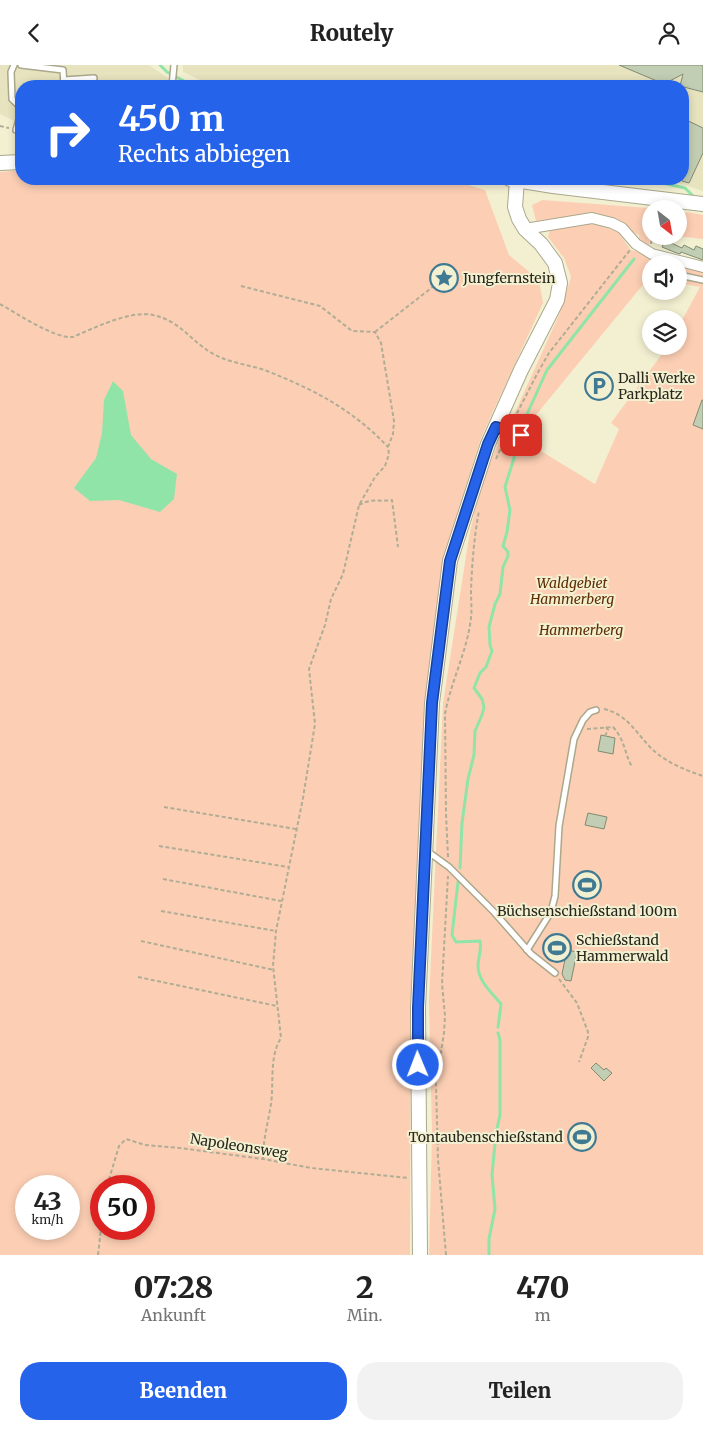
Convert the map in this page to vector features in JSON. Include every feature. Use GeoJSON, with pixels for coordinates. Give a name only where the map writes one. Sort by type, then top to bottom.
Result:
{"type":"FeatureCollection","features":[{"type":"Feature","properties":{"kind":"main road"},"geometry":{"type":"LineString","coordinates":[[0,163],[15,162]]}},
{"type":"Feature","properties":{"kind":"main road"},"geometry":{"type":"LineString","coordinates":[[420,1255],[418,1008],[432,703],[450,561],[488,444],[502,429],[521,370],[557,300],[560,283],[555,263],[541,244],[525,229],[519,219],[515,207],[514,185]]}},
{"type":"Feature","properties":{"kind":"main road"},"geometry":{"type":"LineString","coordinates":[[547,185],[703,205]]}},
{"type":"Feature","properties":{"kind":"street"},"geometry":{"type":"LineString","coordinates":[[525,229],[592,218],[612,223],[622,228],[636,244],[652,255]]}},
{"type":"Feature","properties":{"kind":"street"},"geometry":{"type":"LineString","coordinates":[[687,263],[703,267]]}},
{"type":"Feature","properties":{"kind":"lane"},"geometry":{"type":"LineString","coordinates":[[14,65],[12,72],[12,99],[15,103]]}},
{"type":"Feature","properties":{"kind":"lane"},"geometry":{"type":"LineString","coordinates":[[21,65],[64,71],[64,80]]}},
{"type":"Feature","properties":{"kind":"lane"},"geometry":{"type":"LineString","coordinates":[[173,80],[174,65]]}},
{"type":"Feature","properties":{"kind":"lane"},"geometry":{"type":"LineString","coordinates":[[82,80],[94,78]]}},
{"type":"Feature","properties":{"kind":"lane"},"geometry":{"type":"LineString","coordinates":[[687,277],[703,280]]}},
{"type":"Feature","properties":{"kind":"lane"},"geometry":{"type":"LineString","coordinates":[[502,429],[533,438]]}},
{"type":"Feature","properties":{"kind":"lane"},"geometry":{"type":"LineString","coordinates":[[527,950],[552,912],[555,896],[560,826],[574,739],[583,720],[590,712],[596,710]]}},
{"type":"Feature","properties":{"kind":"lane"},"geometry":{"type":"LineString","coordinates":[[425,849],[449,867],[494,912],[527,950],[555,973]]}},
{"type":"Feature","properties":{"kind":"path"},"geometry":{"type":"LineString","coordinates":[[0,126],[15,130]]}},
{"type":"Feature","properties":{"kind":"path"},"geometry":{"type":"LineString","coordinates":[[496,460],[502,429],[549,353],[636,244]]}},
{"type":"Feature","properties":{"kind":"path"},"geometry":{"type":"LineString","coordinates":[[241,286],[320,306],[352,331],[375,332],[444,278]]}},
{"type":"Feature","properties":{"kind":"path"},"geometry":{"type":"LineString","coordinates":[[0,305],[66,338],[74,337],[136,315],[160,317],[182,328],[209,352],[228,360],[266,370],[322,396],[348,411],[388,447],[390,454],[359,505],[343,575],[331,599],[325,625],[309,669],[314,724],[303,798],[276,931],[273,966],[281,1038],[276,1046],[271,1103],[263,1143],[263,1159]]}},
{"type":"Feature","properties":{"kind":"path"},"geometry":{"type":"LineString","coordinates":[[375,332],[381,343],[394,421],[393,434],[388,447]]}},
{"type":"Feature","properties":{"kind":"path"},"geometry":{"type":"LineString","coordinates":[[359,505],[370,499],[380,501],[392,500],[398,547]]}},
{"type":"Feature","properties":{"kind":"path"},"geometry":{"type":"LineString","coordinates":[[446,1255],[438,1159],[436,1094],[438,1065],[444,1033],[445,1015],[442,984],[446,889],[449,867],[446,814],[445,714],[447,702],[468,641],[472,616],[471,592],[475,532],[480,507]]}},
{"type":"Feature","properties":{"kind":"path"},"geometry":{"type":"LineString","coordinates":[[596,710],[605,709],[623,717],[652,749],[685,770],[703,776]]}},
{"type":"Feature","properties":{"kind":"path"},"geometry":{"type":"LineString","coordinates":[[579,727],[589,730],[613,727],[621,736],[632,767]]}},
{"type":"Feature","properties":{"kind":"path"},"geometry":{"type":"LineString","coordinates":[[605,736],[608,730],[606,727]]}},
{"type":"Feature","properties":{"kind":"path"},"geometry":{"type":"LineString","coordinates":[[164,807],[296,829]]}},
{"type":"Feature","properties":{"kind":"path"},"geometry":{"type":"LineString","coordinates":[[159,846],[288,867]]}},
{"type":"Feature","properties":{"kind":"path"},"geometry":{"type":"LineString","coordinates":[[163,879],[281,901]]}},
{"type":"Feature","properties":{"kind":"path"},"geometry":{"type":"LineString","coordinates":[[161,911],[276,931]]}},
{"type":"Feature","properties":{"kind":"path"},"geometry":{"type":"LineString","coordinates":[[141,941],[274,970]]}},
{"type":"Feature","properties":{"kind":"path"},"geometry":{"type":"LineString","coordinates":[[555,973],[577,1003],[588,1032],[579,1062]]}},
{"type":"Feature","properties":{"kind":"path"},"geometry":{"type":"LineString","coordinates":[[138,977],[278,1006]]}},
{"type":"Feature","properties":{"kind":"path","name":"Napoleonsweg"},"geometry":{"type":"LineString","coordinates":[[111,1175],[119,1146],[126,1139],[145,1145],[263,1159],[311,1168],[401,1178]]}},
{"type":"Feature","properties":{"kind":"path"},"geometry":{"type":"LineString","coordinates":[[98,1255],[100,1240]]}},
{"type":"Feature","properties":{"kind":"shaded area"},"geometry":{"type":"Polygon","coordinates":[[[0,65],[149,65],[168,78],[168,80],[15,80],[15,121],[0,114],[0,65]]]}},
{"type":"Feature","properties":{"kind":"shaded area"},"geometry":{"type":"Polygon","coordinates":[[[183,65],[703,65],[703,191],[684,185],[689,185],[689,80],[200,80],[183,72],[183,65]]]}},
{"type":"Feature","properties":{"kind":"shaded area"},"geometry":{"type":"Polygon","coordinates":[[[113,381],[123,391],[131,435],[151,459],[177,474],[174,499],[160,512],[119,500],[90,501],[74,488],[96,458],[102,433],[104,400],[113,381]]]}},
{"type":"Feature","properties":{"kind":"green space"},"geometry":{"type":"Polygon","coordinates":[[[15,171],[15,185],[468,185],[485,190],[509,255],[539,280],[543,303],[481,438],[444,556],[425,702],[411,988],[410,1255],[0,1255],[0,172],[15,171]]]}},
{"type":"Feature","properties":{"kind":"green space"},"geometry":{"type":"Polygon","coordinates":[[[542,200],[642,208],[642,243],[639,240],[639,235],[621,222],[604,217],[585,215],[536,221],[532,205],[542,200]]]}},
{"type":"Feature","properties":{"kind":"green space"},"geometry":{"type":"Polygon","coordinates":[[[688,212],[703,215],[703,239],[688,237],[688,212]]]}},
{"type":"Feature","properties":{"kind":"green space","name":"Waldgebiet Hammerberg"},"geometry":{"type":"Polygon","coordinates":[[[592,223],[617,231],[631,250],[650,255],[642,255],[642,286],[522,432],[512,419],[559,315],[571,277],[564,258],[548,237],[550,230],[592,223]]]}},
{"type":"Feature","properties":{"kind":"green space","name":"Waldgebiet Hammerberg"},"geometry":{"type":"Polygon","coordinates":[[[687,265],[703,269],[703,1255],[429,1255],[432,1134],[429,1000],[443,703],[469,537],[480,487],[502,433],[514,438],[518,437],[595,484],[619,429],[611,423],[661,355],[687,355],[687,311],[700,287],[687,285],[687,265]]]}},
{"type":"Feature","properties":{"kind":"building"},"geometry":{"type":"Polygon","coordinates":[[[619,65],[703,65],[703,92],[689,88],[689,80],[682,80],[683,74],[672,80],[655,80],[619,65]]]}},
{"type":"Feature","properties":{"kind":"building"},"geometry":{"type":"Polygon","coordinates":[[[689,121],[703,128],[703,153],[689,183],[689,121]]]}},
{"type":"Feature","properties":{"kind":"building"},"geometry":{"type":"Polygon","coordinates":[[[663,245],[676,245],[682,248],[684,245],[694,250],[696,246],[703,249],[703,260],[681,252],[680,254],[662,247],[663,245]]]}},
{"type":"Feature","properties":{"kind":"building"},"geometry":{"type":"Polygon","coordinates":[[[703,400],[703,429],[693,425],[703,400]]]}},
{"type":"Feature","properties":{"kind":"building"},"geometry":{"type":"Polygon","coordinates":[[[601,735],[615,738],[613,754],[598,751],[601,735]]]}},
{"type":"Feature","properties":{"kind":"building"},"geometry":{"type":"Polygon","coordinates":[[[588,813],[607,817],[604,829],[585,825],[588,813]]]}},
{"type":"Feature","properties":{"kind":"building"},"geometry":{"type":"Polygon","coordinates":[[[567,950],[577,952],[571,981],[565,980],[562,974],[567,950]]]}},
{"type":"Feature","properties":{"kind":"building"},"geometry":{"type":"Polygon","coordinates":[[[596,1063],[604,1070],[606,1068],[612,1073],[604,1081],[591,1068],[596,1063]]]}},
{"type":"Feature","properties":{"kind":"waterway"},"geometry":{"type":"LineString","coordinates":[[160,65],[167,72],[182,80]]}},
{"type":"Feature","properties":{"kind":"waterway"},"geometry":{"type":"LineString","coordinates":[[672,185],[685,188],[696,199]]}},
{"type":"Feature","properties":{"kind":"waterway"},"geometry":{"type":"LineString","coordinates":[[523,428],[523,423],[547,370],[634,259]]}},
{"type":"Feature","properties":{"kind":"waterway"},"geometry":{"type":"LineString","coordinates":[[460,868],[462,823],[468,779],[474,755],[475,731],[484,707],[482,699],[474,688],[480,673],[486,667],[492,651],[489,627],[495,604],[500,594],[503,567],[508,556],[508,552],[503,546],[510,510],[505,487],[514,458],[515,445]]}},
{"type":"Feature","properties":{"kind":"waterway"},"geometry":{"type":"LineString","coordinates":[[458,882],[452,935],[456,942],[480,941],[478,966],[480,977],[501,1004],[498,1027]]}},
{"type":"Feature","properties":{"kind":"waterway"},"geometry":{"type":"LineString","coordinates":[[489,1255],[489,1239],[495,1209],[492,1175],[496,1133],[500,1115],[500,1040],[498,1033]]}},
{"type":"Feature","properties":{"kind":"place","name":"Jungfernstein"},"geometry":{"type":"Point","coordinates":[444,278]}},
{"type":"Feature","properties":{"kind":"place","name":"Dalli Werke Parkplatz"},"geometry":{"type":"Point","coordinates":[599,386]}},
{"type":"Feature","properties":{"kind":"place","name":"Büchsenschießstand 100m"},"geometry":{"type":"Point","coordinates":[587,885]}},
{"type":"Feature","properties":{"kind":"place","name":"Schießstand Hammerwald"},"geometry":{"type":"Point","coordinates":[557,948]}},
{"type":"Feature","properties":{"kind":"place","name":"Tontaubenschießstand"},"geometry":{"type":"Point","coordinates":[582,1137]}},
{"type":"Feature","properties":{"kind":"route"},"geometry":{"type":"LineString","coordinates":[[418,1065],[418,1008],[432,703],[450,561],[488,444],[496,427],[521,435]]}},
{"type":"Feature","properties":{"kind":"park label","name":"Hammerberg"},"geometry":{"type":"Point","coordinates":[581,630]}}]}
